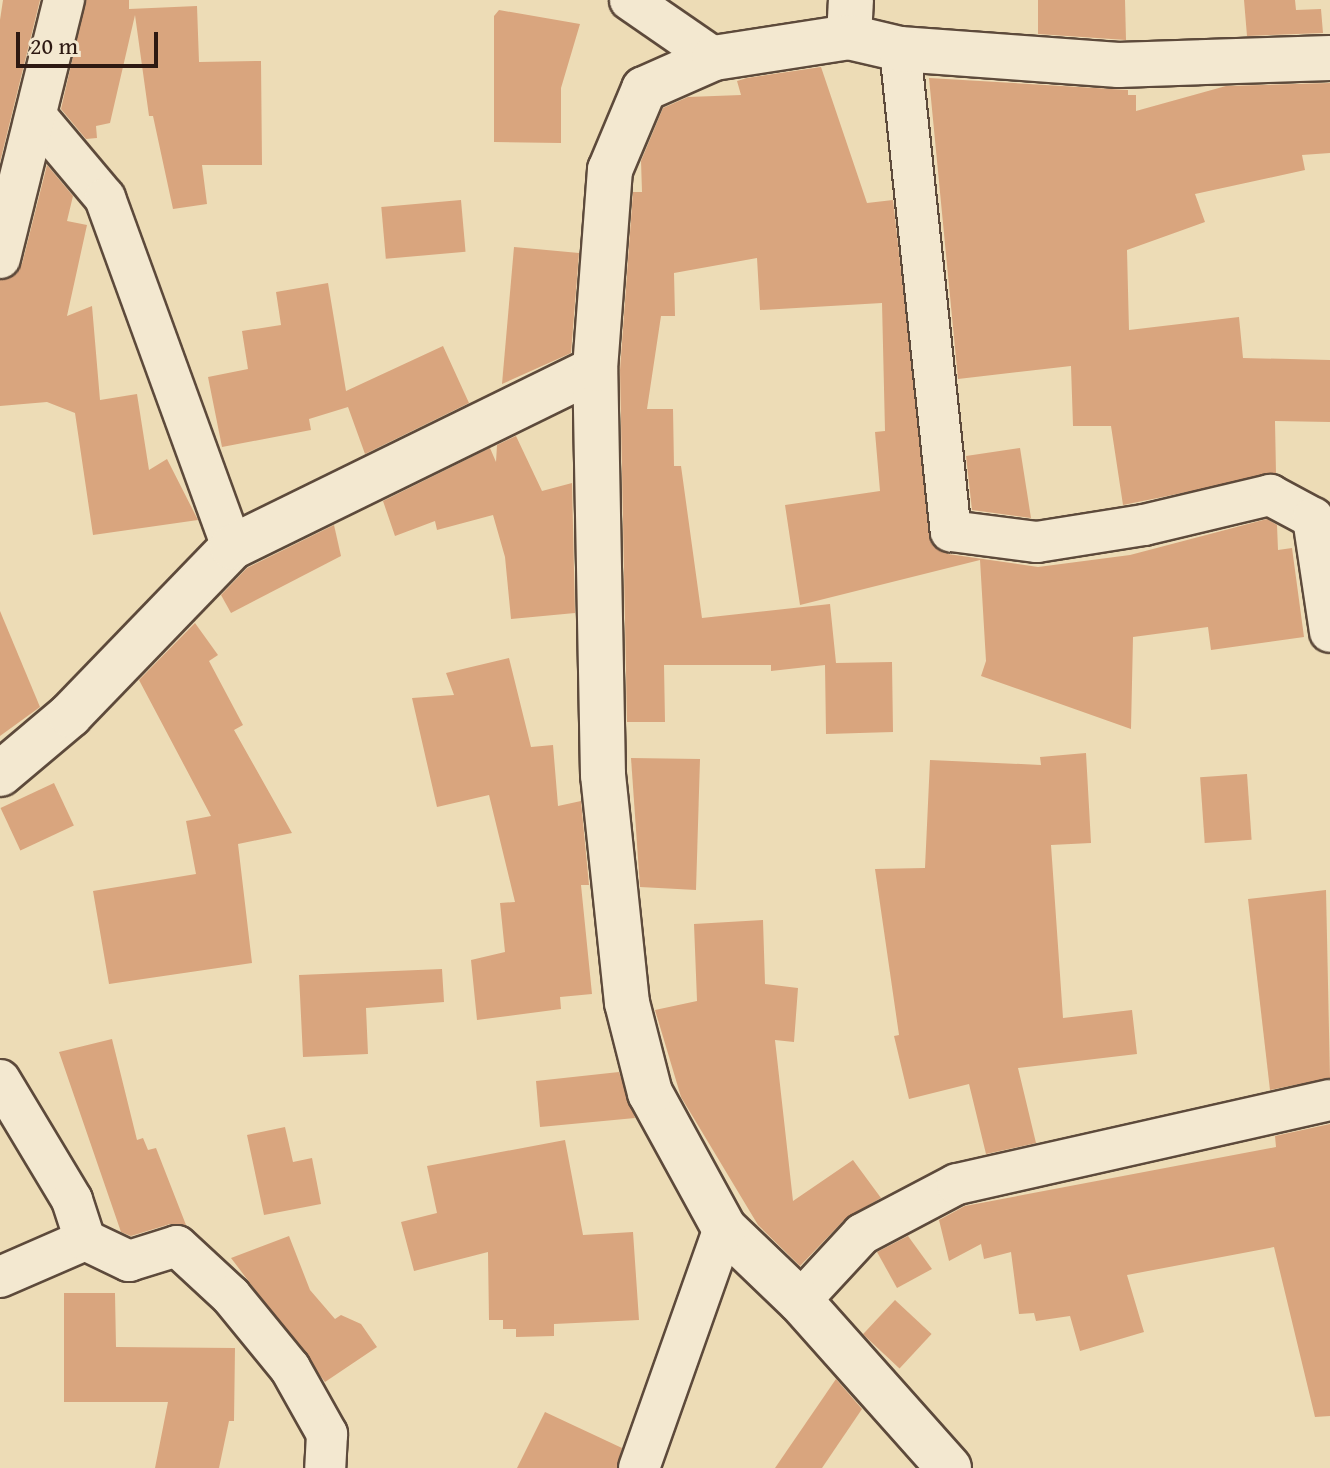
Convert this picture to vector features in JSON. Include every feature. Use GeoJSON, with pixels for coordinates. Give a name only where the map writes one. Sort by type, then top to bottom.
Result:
{"type":"FeatureCollection","features":[{"type":"Feature","properties":{"kind":"street"},"geometry":{"type":"LineString","coordinates":[[0,258],[64,0]]}},
{"type":"Feature","properties":{"kind":"street"},"geometry":{"type":"LineString","coordinates":[[630,0],[714,58]]}},
{"type":"Feature","properties":{"kind":"street"},"geometry":{"type":"LineString","coordinates":[[949,1468],[800,1301],[724,1228],[650,1093],[627,1003],[603,775],[595,369],[610,170],[644,89],[714,58],[850,18],[900,49],[1118,65],[1330,58]]}},
{"type":"Feature","properties":{"kind":"street"},"geometry":{"type":"LineString","coordinates":[[900,49],[951,531],[1037,542],[1144,525],[1270,495],[1313,518],[1330,632]]}},
{"type":"Feature","properties":{"kind":"street"},"geometry":{"type":"LineString","coordinates":[[36,116],[105,198],[232,547]]}},
{"type":"Feature","properties":{"kind":"street"},"geometry":{"type":"LineString","coordinates":[[0,774],[70,715],[232,547],[595,369]]}},
{"type":"Feature","properties":{"kind":"street"},"geometry":{"type":"LineString","coordinates":[[0,1080],[72,1200],[85,1240],[129,1261],[177,1246],[231,1296],[290,1368],[327,1434],[325,1468]]}},
{"type":"Feature","properties":{"kind":"street"},"geometry":{"type":"LineString","coordinates":[[800,1301],[862,1234],[957,1184],[1330,1100]]}},
{"type":"Feature","properties":{"kind":"street"},"geometry":{"type":"LineString","coordinates":[[639,1468],[724,1228]]}},
{"type":"Feature","properties":{"kind":"street"},"geometry":{"type":"LineString","coordinates":[[0,1277],[85,1240]]}},
{"type":"Feature","properties":{"kind":"building"},"geometry":{"type":"Polygon","coordinates":[[[3,0],[40,0],[0,162],[0,20],[3,0]]]}},
{"type":"Feature","properties":{"kind":"building"},"geometry":{"type":"Polygon","coordinates":[[[86,0],[129,0],[129,9],[197,6],[199,62],[261,61],[262,165],[202,165],[207,204],[173,209],[153,116],[149,116],[135,15],[110,123],[96,126],[97,138],[86,139],[61,109],[86,0]]]}},
{"type":"Feature","properties":{"kind":"building"},"geometry":{"type":"Polygon","coordinates":[[[1038,0],[1125,0],[1126,40],[1038,34],[1038,0]]]}},
{"type":"Feature","properties":{"kind":"building"},"geometry":{"type":"Polygon","coordinates":[[[1244,0],[1295,0],[1296,10],[1321,9],[1323,33],[1247,36],[1244,0]]]}},
{"type":"Feature","properties":{"kind":"building"},"geometry":{"type":"Polygon","coordinates":[[[499,10],[580,24],[561,88],[561,143],[494,142],[494,16],[499,10]]]}},
{"type":"Feature","properties":{"kind":"building"},"geometry":{"type":"Polygon","coordinates":[[[821,67],[867,203],[893,200],[932,544],[948,554],[1038,567],[1130,555],[1267,519],[1277,525],[1278,550],[1292,548],[1304,637],[1211,650],[1208,627],[1133,637],[1131,729],[981,676],[986,661],[980,560],[800,605],[785,505],[880,491],[875,432],[885,431],[882,303],[760,310],[757,258],[674,273],[675,316],[661,316],[647,409],[673,409],[674,466],[681,466],[702,618],[830,604],[836,663],[892,662],[893,732],[826,734],[825,665],[771,671],[771,665],[664,665],[665,722],[627,722],[620,370],[633,192],[642,192],[641,161],[663,108],[688,97],[741,95],[737,81],[747,78],[821,67]]]}},
{"type":"Feature","properties":{"kind":"building"},"geometry":{"type":"Polygon","coordinates":[[[929,78],[1128,90],[1128,95],[1136,95],[1136,111],[1226,86],[1330,83],[1330,153],[1302,155],[1305,170],[1195,194],[1205,222],[1127,250],[1129,330],[1239,317],[1243,358],[1330,360],[1330,422],[1275,421],[1276,474],[1123,505],[1111,426],[1073,426],[1071,366],[958,379],[929,78]]]}},
{"type":"Feature","properties":{"kind":"building"},"geometry":{"type":"Polygon","coordinates":[[[47,165],[73,196],[67,221],[87,225],[67,316],[92,306],[100,400],[137,394],[149,470],[167,459],[198,520],[93,535],[75,413],[47,402],[0,406],[0,280],[16,274],[22,264],[47,165]]]}},
{"type":"Feature","properties":{"kind":"building"},"geometry":{"type":"Polygon","coordinates":[[[461,200],[466,252],[386,259],[381,207],[461,200]]]}},
{"type":"Feature","properties":{"kind":"building"},"geometry":{"type":"Polygon","coordinates":[[[514,247],[579,253],[571,353],[502,384],[514,247]]]}},
{"type":"Feature","properties":{"kind":"building"},"geometry":{"type":"Polygon","coordinates":[[[328,283],[346,391],[443,346],[469,403],[365,454],[348,407],[309,419],[311,430],[222,447],[208,377],[248,369],[242,331],[281,325],[276,292],[328,283]]]}},
{"type":"Feature","properties":{"kind":"building"},"geometry":{"type":"Polygon","coordinates":[[[516,436],[542,491],[572,483],[575,613],[511,619],[505,557],[493,515],[437,530],[435,521],[395,536],[383,501],[490,448],[496,462],[497,445],[516,436]]]}},
{"type":"Feature","properties":{"kind":"building"},"geometry":{"type":"Polygon","coordinates":[[[1020,448],[1031,518],[972,510],[966,456],[1020,448]]]}},
{"type":"Feature","properties":{"kind":"building"},"geometry":{"type":"Polygon","coordinates":[[[334,525],[341,556],[231,613],[221,595],[247,568],[334,525]]]}},
{"type":"Feature","properties":{"kind":"building"},"geometry":{"type":"Polygon","coordinates":[[[0,611],[40,707],[0,736],[0,611]]]}},
{"type":"Feature","properties":{"kind":"building"},"geometry":{"type":"Polygon","coordinates":[[[195,623],[218,655],[209,661],[243,725],[234,730],[292,833],[238,844],[252,963],[109,984],[93,891],[196,874],[186,821],[211,816],[139,680],[195,623]]]}},
{"type":"Feature","properties":{"kind":"building"},"geometry":{"type":"Polygon","coordinates":[[[509,658],[531,747],[553,745],[558,806],[581,801],[589,885],[581,885],[592,994],[560,997],[561,1009],[477,1020],[471,960],[505,952],[500,903],[515,902],[489,795],[437,807],[412,698],[454,695],[446,673],[509,658]]]}},
{"type":"Feature","properties":{"kind":"building"},"geometry":{"type":"Polygon","coordinates":[[[1086,753],[1091,843],[1051,845],[1063,1018],[1132,1010],[1137,1054],[1018,1068],[1036,1143],[986,1154],[969,1084],[909,1099],[894,1036],[899,1035],[875,869],[925,868],[930,760],[1041,765],[1040,757],[1086,753]]]}},
{"type":"Feature","properties":{"kind":"building"},"geometry":{"type":"Polygon","coordinates":[[[631,758],[700,759],[696,890],[640,887],[631,758]]]}},
{"type":"Feature","properties":{"kind":"building"},"geometry":{"type":"Polygon","coordinates":[[[1247,774],[1252,840],[1205,843],[1200,777],[1247,774]]]}},
{"type":"Feature","properties":{"kind":"building"},"geometry":{"type":"Polygon","coordinates":[[[54,783],[74,826],[20,851],[1,808],[54,783]]]}},
{"type":"Feature","properties":{"kind":"building"},"geometry":{"type":"Polygon","coordinates":[[[1326,890],[1330,1078],[1270,1090],[1248,899],[1326,890]]]}},
{"type":"Feature","properties":{"kind":"building"},"geometry":{"type":"Polygon","coordinates":[[[763,920],[765,984],[798,988],[794,1042],[775,1040],[793,1201],[853,1160],[881,1198],[846,1218],[800,1266],[758,1225],[681,1097],[655,1010],[697,1001],[694,924],[763,920]]]}},
{"type":"Feature","properties":{"kind":"building"},"geometry":{"type":"Polygon","coordinates":[[[442,969],[444,1002],[366,1008],[368,1054],[303,1057],[299,975],[442,969]]]}},
{"type":"Feature","properties":{"kind":"building"},"geometry":{"type":"Polygon","coordinates":[[[112,1039],[137,1140],[143,1138],[148,1150],[156,1148],[186,1225],[170,1224],[131,1236],[121,1232],[59,1052],[112,1039]]]}},
{"type":"Feature","properties":{"kind":"building"},"geometry":{"type":"Polygon","coordinates":[[[619,1072],[635,1118],[540,1127],[536,1081],[619,1072]]]}},
{"type":"Feature","properties":{"kind":"building"},"geometry":{"type":"Polygon","coordinates":[[[1330,1124],[1330,1416],[1315,1417],[1274,1247],[1127,1275],[1144,1332],[1080,1351],[1070,1316],[1036,1321],[1034,1313],[1019,1314],[1011,1252],[984,1259],[981,1244],[949,1261],[939,1220],[965,1206],[1276,1147],[1275,1136],[1330,1124]]]}},
{"type":"Feature","properties":{"kind":"building"},"geometry":{"type":"Polygon","coordinates":[[[285,1127],[293,1162],[312,1158],[321,1204],[264,1215],[247,1135],[285,1127]]]}},
{"type":"Feature","properties":{"kind":"building"},"geometry":{"type":"Polygon","coordinates":[[[565,1140],[583,1235],[633,1232],[639,1320],[554,1324],[554,1336],[516,1337],[516,1329],[503,1329],[503,1320],[489,1320],[488,1252],[414,1271],[401,1222],[437,1213],[427,1166],[565,1140]]]}},
{"type":"Feature","properties":{"kind":"building"},"geometry":{"type":"Polygon","coordinates":[[[289,1236],[310,1290],[335,1319],[341,1315],[361,1324],[377,1347],[325,1382],[231,1258],[289,1236]]]}},
{"type":"Feature","properties":{"kind":"building"},"geometry":{"type":"Polygon","coordinates":[[[908,1236],[932,1269],[897,1288],[877,1252],[908,1236]]]}},
{"type":"Feature","properties":{"kind":"building"},"geometry":{"type":"Polygon","coordinates":[[[64,1293],[115,1293],[116,1347],[235,1348],[234,1421],[229,1421],[219,1468],[155,1468],[168,1402],[64,1402],[64,1293]]]}},
{"type":"Feature","properties":{"kind":"building"},"geometry":{"type":"Polygon","coordinates":[[[895,1300],[932,1334],[900,1368],[863,1334],[895,1300]]]}},
{"type":"Feature","properties":{"kind":"building"},"geometry":{"type":"Polygon","coordinates":[[[836,1379],[862,1409],[822,1468],[775,1468],[836,1379]]]}},
{"type":"Feature","properties":{"kind":"building"},"geometry":{"type":"Polygon","coordinates":[[[545,1412],[622,1448],[617,1468],[517,1468],[545,1412]]]}}]}
